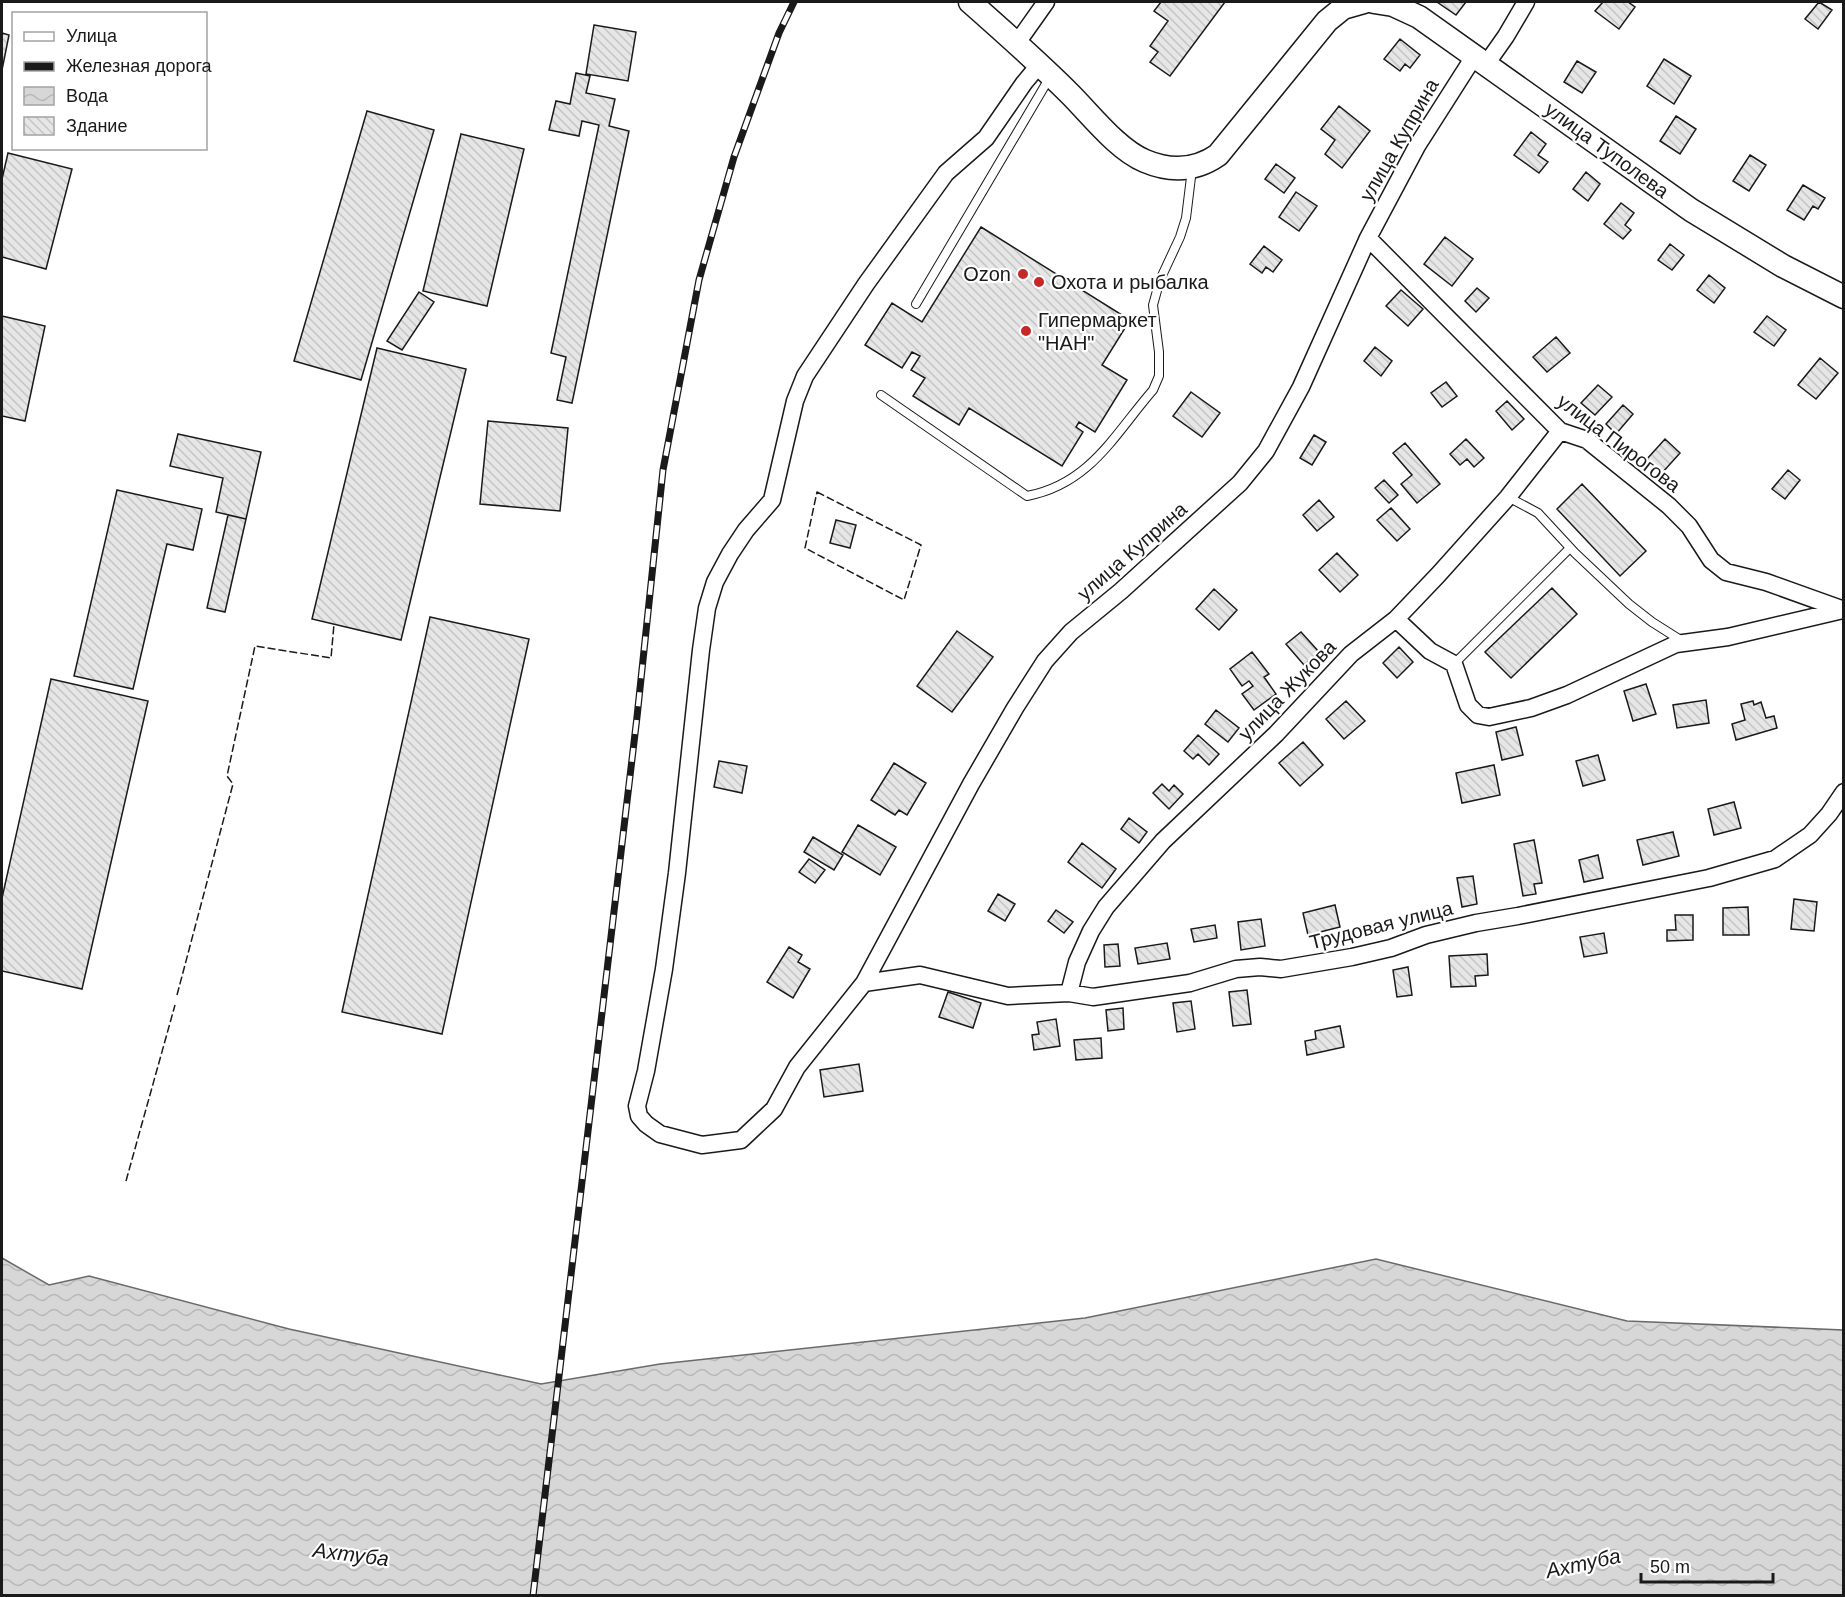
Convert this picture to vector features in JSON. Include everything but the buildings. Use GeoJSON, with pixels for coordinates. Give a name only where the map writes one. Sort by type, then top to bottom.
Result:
{"type":"FeatureCollection","features":[{"type":"Feature","properties":{"kind":"main road"},"geometry":{"type":"LineString","coordinates":[[970,2],[1017,43],[1121,144],[1143,160],[1170,168],[1193,168],[1207,163],[1218,155],[1327,21],[1343,8],[1364,2]]}},
{"type":"Feature","properties":{"kind":"main road","name":"улица Туполева"},"geometry":{"type":"LineString","coordinates":[[1374,2],[1393,4],[1419,17],[1691,210],[1783,266],[1844,297]]}},
{"type":"Feature","properties":{"kind":"street"},"geometry":{"type":"LineString","coordinates":[[1017,43],[1046,2]]}},
{"type":"Feature","properties":{"kind":"street","name":"улица Куприна"},"geometry":{"type":"LineString","coordinates":[[1045,70],[1024,83],[986,138],[946,173],[866,284],[805,376],[795,401],[772,500],[746,530],[715,582],[707,608],[672,905],[646,1071],[637,1106],[639,1116],[660,1134],[702,1145],[741,1140],[774,1109],[797,1067],[864,983],[971,784],[1045,661],[1071,632],[1121,591],[1240,483],[1266,451],[1301,387],[1368,238],[1417,146],[1481,59],[1506,36],[1526,2]]}},
{"type":"Feature","properties":{"kind":"street","name":"улица Пирогова"},"geometry":{"type":"LineString","coordinates":[[1368,238],[1560,430],[1587,440],[1669,506],[1689,526],[1711,560],[1726,572],[1766,582],[1844,610]]}},
{"type":"Feature","properties":{"kind":"street","name":"улица Жукова"},"geometry":{"type":"LineString","coordinates":[[1070,993],[1077,962],[1096,923],[1106,907],[1163,841],[1276,734],[1351,654],[1396,619],[1508,497],[1560,430]]}},
{"type":"Feature","properties":{"kind":"street"},"geometry":{"type":"LineString","coordinates":[[1396,619],[1430,651],[1454,664],[1468,705],[1478,715],[1488,717],[1531,708],[1567,695],[1676,644],[1728,637],[1844,610]]}},
{"type":"Feature","properties":{"kind":"street","name":"Трудовая улица"},"geometry":{"type":"LineString","coordinates":[[864,983],[920,975],[1008,996],[1070,993],[1093,997],[1190,983],[1236,969],[1260,967],[1281,969],[1352,957],[1476,923],[1709,878],[1774,859],[1810,835],[1829,814],[1844,792]]}},
{"type":"Feature","properties":{"kind":"lane"},"geometry":{"type":"LineString","coordinates":[[916,304],[1045,70]]}},
{"type":"Feature","properties":{"kind":"lane"},"geometry":{"type":"LineString","coordinates":[[881,395],[1027,496],[1046,492],[1086,470],[1153,390],[1159,376],[1159,352],[1153,305],[1160,280],[1186,218],[1193,168]]}},
{"type":"Feature","properties":{"kind":"lane"},"geometry":{"type":"LineString","coordinates":[[1508,497],[1538,513],[1570,548],[1629,604],[1652,622],[1686,643]]}},
{"type":"Feature","properties":{"kind":"lane"},"geometry":{"type":"LineString","coordinates":[[1454,664],[1570,548]]}},
{"type":"Feature","properties":{"kind":"water","name":"Ахтуба"},"geometry":{"type":"Polygon","coordinates":[[[2,1258],[49,1285],[89,1276],[289,1329],[541,1384],[660,1364],[1085,1318],[1376,1259],[1627,1321],[1843,1330],[1843,1595],[2,1595],[2,1258]]]}},
{"type":"Feature","properties":{"kind":"railway"},"geometry":{"type":"LineString","coordinates":[[533,1596],[637,717],[663,470],[699,280],[734,157],[779,33],[794,2]]}},
{"type":"Feature","properties":{"kind":"fence"},"geometry":{"type":"LineString","coordinates":[[817,492],[921,545],[904,600],[805,548],[817,492]]}},
{"type":"Feature","properties":{"kind":"fence"},"geometry":{"type":"LineString","coordinates":[[177,995],[233,784],[227,776],[255,646],[331,658],[334,624]]}},
{"type":"Feature","properties":{"kind":"fence"},"geometry":{"type":"LineString","coordinates":[[126,1181],[175,1005]]}},
{"type":"Feature","properties":{"kind":"power"},"geometry":{"type":"LineString","coordinates":[[1843,1596],[1844,1592]]}},
{"type":"Feature","properties":{"kind":"place","name":"Ozon"},"geometry":{"type":"Point","coordinates":[1023,274]}},
{"type":"Feature","properties":{"kind":"place","name":"Охота и рыбалка"},"geometry":{"type":"Point","coordinates":[1039,282]}},
{"type":"Feature","properties":{"kind":"place","name":"Гипермаркет \"НАН\""},"geometry":{"type":"Point","coordinates":[1026,331]}}]}
